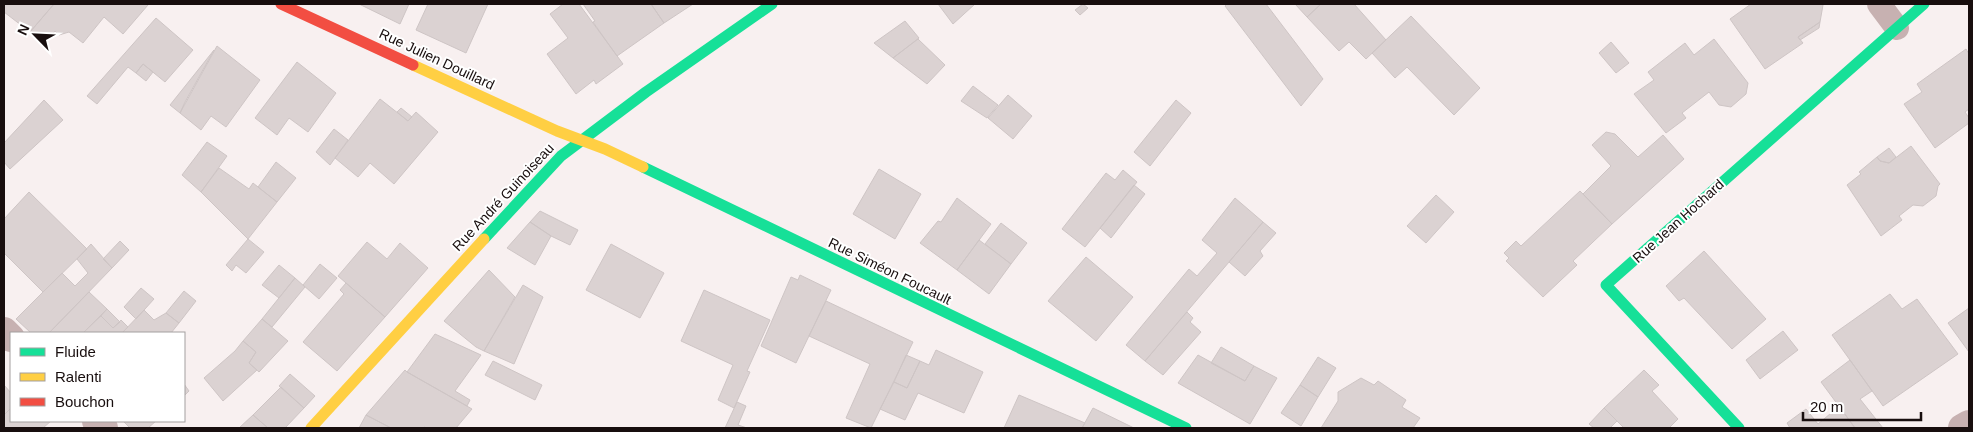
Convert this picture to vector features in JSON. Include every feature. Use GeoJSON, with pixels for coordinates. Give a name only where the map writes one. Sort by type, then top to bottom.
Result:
{"type":"FeatureCollection","features":[{"type":"Feature","properties":{"kind":"street","name":"Rue Julien Douillard"},"geometry":{"type":"LineString","coordinates":[[281,4],[557,131],[582,140]]}},
{"type":"Feature","properties":{"kind":"street","name":"Rue André Guinoiseau"},"geometry":{"type":"LineString","coordinates":[[311,428],[561,156],[646,92],[772,4]]}},
{"type":"Feature","properties":{"kind":"street","name":"Rue Jean Hochard"},"geometry":{"type":"LineString","coordinates":[[1739,428],[1606,285],[1924,4]]}},
{"type":"Feature","properties":{"kind":"street","name":"Rue Siméon Foucault"},"geometry":{"type":"LineString","coordinates":[[582,140],[612,152],[1186,428]]}},
{"type":"Feature","properties":{"kind":"street"},"geometry":{"type":"LineString","coordinates":[[1962,428],[1969,424]]}},
{"type":"Feature","properties":{"kind":"lane"},"geometry":{"type":"LineString","coordinates":[[1879,4],[1897,28]]}},
{"type":"Feature","properties":{"kind":"building"},"geometry":{"type":"Polygon","coordinates":[[[4,4],[54,4],[30,32],[4,12],[4,4]]]}},
{"type":"Feature","properties":{"kind":"building"},"geometry":{"type":"Polygon","coordinates":[[[54,4],[148,5],[123,34],[104,17],[83,43],[69,32],[59,35],[55,31],[44,44],[30,32],[54,4]]]}},
{"type":"Feature","properties":{"kind":"building"},"geometry":{"type":"Polygon","coordinates":[[[359,4],[409,4],[400,24],[359,4]]]}},
{"type":"Feature","properties":{"kind":"building"},"geometry":{"type":"Polygon","coordinates":[[[428,4],[488,4],[466,53],[416,30],[428,4]]]}},
{"type":"Feature","properties":{"kind":"building"},"geometry":{"type":"Polygon","coordinates":[[[563,4],[579,4],[623,64],[596,84],[594,80],[576,94],[547,54],[568,38],[550,14],[563,4]]]}},
{"type":"Feature","properties":{"kind":"building"},"geometry":{"type":"Polygon","coordinates":[[[583,4],[651,4],[664,23],[617,56],[583,4]]]}},
{"type":"Feature","properties":{"kind":"building"},"geometry":{"type":"Polygon","coordinates":[[[651,4],[693,4],[664,23],[651,4]]]}},
{"type":"Feature","properties":{"kind":"building"},"geometry":{"type":"Polygon","coordinates":[[[938,4],[975,4],[953,24],[938,4]]]}},
{"type":"Feature","properties":{"kind":"building"},"geometry":{"type":"Polygon","coordinates":[[[1083,4],[1088,8],[1080,15],[1075,10],[1083,4]]]}},
{"type":"Feature","properties":{"kind":"building"},"geometry":{"type":"Polygon","coordinates":[[[1227,4],[1266,4],[1323,79],[1301,106],[1225,6],[1227,4]]]}},
{"type":"Feature","properties":{"kind":"building"},"geometry":{"type":"Polygon","coordinates":[[[1295,4],[1321,4],[1307,17],[1295,4]]]}},
{"type":"Feature","properties":{"kind":"building"},"geometry":{"type":"Polygon","coordinates":[[[1321,4],[1354,4],[1386,40],[1366,59],[1349,42],[1339,51],[1307,17],[1321,4]]]}},
{"type":"Feature","properties":{"kind":"building"},"geometry":{"type":"Polygon","coordinates":[[[1751,4],[1823,5],[1820,22],[1798,37],[1803,43],[1765,69],[1730,19],[1751,4]]]}},
{"type":"Feature","properties":{"kind":"building"},"geometry":{"type":"Polygon","coordinates":[[[1411,16],[1480,88],[1454,115],[1407,67],[1395,78],[1372,53],[1411,16]]]}},
{"type":"Feature","properties":{"kind":"building"},"geometry":{"type":"Polygon","coordinates":[[[156,18],[193,50],[165,82],[143,64],[136,73],[128,67],[97,104],[87,96],[156,18]]]}},
{"type":"Feature","properties":{"kind":"building"},"geometry":{"type":"Polygon","coordinates":[[[905,21],[919,38],[893,58],[874,43],[905,21]]]}},
{"type":"Feature","properties":{"kind":"building"},"geometry":{"type":"Polygon","coordinates":[[[1820,22],[1819,28],[1800,40],[1798,37],[1820,22]]]}},
{"type":"Feature","properties":{"kind":"building"},"geometry":{"type":"Polygon","coordinates":[[[918,39],[945,65],[927,84],[893,58],[918,39]]]}},
{"type":"Feature","properties":{"kind":"building"},"geometry":{"type":"Polygon","coordinates":[[[1714,39],[1748,83],[1746,94],[1731,107],[1719,105],[1709,92],[1682,113],[1686,118],[1666,133],[1634,94],[1654,80],[1648,72],[1685,43],[1694,55],[1714,39]]]}},
{"type":"Feature","properties":{"kind":"building"},"geometry":{"type":"Polygon","coordinates":[[[1611,42],[1629,63],[1616,73],[1599,53],[1611,42]]]}},
{"type":"Feature","properties":{"kind":"building"},"geometry":{"type":"Polygon","coordinates":[[[217,46],[260,80],[226,127],[211,116],[201,130],[180,113],[217,46]]]}},
{"type":"Feature","properties":{"kind":"building"},"geometry":{"type":"Polygon","coordinates":[[[1966,49],[1969,54],[1969,109],[1965,112],[1969,118],[1969,123],[1935,148],[1904,104],[1922,92],[1917,84],[1966,49]]]}},
{"type":"Feature","properties":{"kind":"building"},"geometry":{"type":"Polygon","coordinates":[[[214,50],[185,102],[180,113],[170,105],[214,50]]]}},
{"type":"Feature","properties":{"kind":"building"},"geometry":{"type":"Polygon","coordinates":[[[297,62],[336,93],[308,132],[289,118],[277,135],[255,118],[297,62]]]}},
{"type":"Feature","properties":{"kind":"building"},"geometry":{"type":"Polygon","coordinates":[[[143,64],[153,72],[146,81],[136,73],[143,64]]]}},
{"type":"Feature","properties":{"kind":"building"},"geometry":{"type":"Polygon","coordinates":[[[973,86],[998,105],[987,118],[961,101],[973,86]]]}},
{"type":"Feature","properties":{"kind":"building"},"geometry":{"type":"Polygon","coordinates":[[[1008,95],[1032,116],[1013,139],[988,118],[1008,95]]]}},
{"type":"Feature","properties":{"kind":"building"},"geometry":{"type":"Polygon","coordinates":[[[380,99],[408,121],[416,112],[438,132],[394,184],[370,163],[358,177],[335,158],[380,99]]]}},
{"type":"Feature","properties":{"kind":"building"},"geometry":{"type":"Polygon","coordinates":[[[44,100],[63,120],[10,169],[4,162],[4,143],[44,100]]]}},
{"type":"Feature","properties":{"kind":"building"},"geometry":{"type":"Polygon","coordinates":[[[1176,100],[1191,113],[1150,166],[1134,152],[1176,100]]]}},
{"type":"Feature","properties":{"kind":"building"},"geometry":{"type":"Polygon","coordinates":[[[401,108],[412,117],[408,121],[397,112],[401,108]]]}},
{"type":"Feature","properties":{"kind":"building"},"geometry":{"type":"Polygon","coordinates":[[[334,129],[348,140],[330,165],[316,152],[334,129]]]}},
{"type":"Feature","properties":{"kind":"building"},"geometry":{"type":"Polygon","coordinates":[[[1606,132],[1615,134],[1638,157],[1663,135],[1684,159],[1612,224],[1583,194],[1611,166],[1592,145],[1606,132]]]}},
{"type":"Feature","properties":{"kind":"building"},"geometry":{"type":"Polygon","coordinates":[[[207,142],[227,156],[201,192],[182,175],[207,142]]]}},
{"type":"Feature","properties":{"kind":"building"},"geometry":{"type":"Polygon","coordinates":[[[1911,146],[1940,184],[1936,196],[1923,206],[1913,205],[1899,216],[1902,220],[1881,236],[1847,185],[1861,174],[1859,172],[1877,157],[1880,161],[1889,163],[1911,146]]]}},
{"type":"Feature","properties":{"kind":"building"},"geometry":{"type":"Polygon","coordinates":[[[1889,148],[1896,157],[1889,163],[1880,161],[1877,157],[1889,148]]]}},
{"type":"Feature","properties":{"kind":"building"},"geometry":{"type":"Polygon","coordinates":[[[276,162],[296,178],[277,202],[258,187],[276,162]]]}},
{"type":"Feature","properties":{"kind":"building"},"geometry":{"type":"Polygon","coordinates":[[[219,168],[249,189],[253,183],[277,202],[248,239],[201,192],[219,168]]]}},
{"type":"Feature","properties":{"kind":"building"},"geometry":{"type":"Polygon","coordinates":[[[879,169],[921,194],[895,239],[853,214],[879,169]]]}},
{"type":"Feature","properties":{"kind":"building"},"geometry":{"type":"Polygon","coordinates":[[[1123,170],[1137,182],[1085,247],[1062,229],[1106,173],[1115,180],[1123,170]]]}},
{"type":"Feature","properties":{"kind":"building"},"geometry":{"type":"Polygon","coordinates":[[[1134,185],[1145,194],[1111,238],[1100,228],[1134,185]]]}},
{"type":"Feature","properties":{"kind":"building"},"geometry":{"type":"Polygon","coordinates":[[[1580,191],[1612,224],[1573,261],[1577,265],[1543,297],[1506,261],[1509,258],[1504,253],[1516,241],[1521,246],[1580,191]]]}},
{"type":"Feature","properties":{"kind":"building"},"geometry":{"type":"Polygon","coordinates":[[[29,192],[87,249],[43,292],[4,253],[4,219],[29,192]]]}},
{"type":"Feature","properties":{"kind":"building"},"geometry":{"type":"Polygon","coordinates":[[[1436,195],[1454,212],[1426,243],[1407,226],[1436,195]]]}},
{"type":"Feature","properties":{"kind":"building"},"geometry":{"type":"Polygon","coordinates":[[[957,198],[991,224],[957,270],[920,243],[938,221],[941,222],[957,198]]]}},
{"type":"Feature","properties":{"kind":"building"},"geometry":{"type":"Polygon","coordinates":[[[1235,198],[1263,222],[1145,361],[1126,345],[1189,269],[1197,276],[1217,253],[1202,240],[1235,198]]]}},
{"type":"Feature","properties":{"kind":"building"},"geometry":{"type":"Polygon","coordinates":[[[540,211],[578,230],[570,245],[551,236],[530,222],[540,211]]]}},
{"type":"Feature","properties":{"kind":"building"},"geometry":{"type":"Polygon","coordinates":[[[530,222],[551,236],[535,265],[507,248],[530,222]]]}},
{"type":"Feature","properties":{"kind":"building"},"geometry":{"type":"Polygon","coordinates":[[[1263,222],[1276,233],[1260,251],[1263,256],[1245,276],[1229,262],[1263,222]]]}},
{"type":"Feature","properties":{"kind":"building"},"geometry":{"type":"Polygon","coordinates":[[[1001,223],[1027,243],[1011,264],[985,244],[1001,223]]]}},
{"type":"Feature","properties":{"kind":"building"},"geometry":{"type":"Polygon","coordinates":[[[248,239],[264,252],[246,273],[236,265],[232,271],[226,265],[248,239]]]}},
{"type":"Feature","properties":{"kind":"building"},"geometry":{"type":"Polygon","coordinates":[[[979,240],[1011,264],[989,294],[957,270],[979,240]]]}},
{"type":"Feature","properties":{"kind":"building"},"geometry":{"type":"Polygon","coordinates":[[[120,241],[129,250],[112,268],[103,259],[120,241]]]}},
{"type":"Feature","properties":{"kind":"building"},"geometry":{"type":"Polygon","coordinates":[[[367,242],[387,259],[400,243],[428,268],[385,317],[338,276],[367,242]]]}},
{"type":"Feature","properties":{"kind":"building"},"geometry":{"type":"Polygon","coordinates":[[[91,244],[112,268],[50,332],[30,332],[16,319],[62,273],[75,286],[88,273],[77,259],[91,244]]]}},
{"type":"Feature","properties":{"kind":"building"},"geometry":{"type":"Polygon","coordinates":[[[611,244],[664,273],[640,318],[586,290],[611,244]]]}},
{"type":"Feature","properties":{"kind":"building"},"geometry":{"type":"Polygon","coordinates":[[[1704,251],[1766,319],[1732,349],[1684,298],[1679,301],[1666,286],[1704,251]]]}},
{"type":"Feature","properties":{"kind":"building"},"geometry":{"type":"Polygon","coordinates":[[[1086,257],[1133,297],[1096,341],[1048,301],[1086,257]]]}},
{"type":"Feature","properties":{"kind":"building"},"geometry":{"type":"Polygon","coordinates":[[[320,264],[337,278],[319,299],[303,285],[320,264]]]}},
{"type":"Feature","properties":{"kind":"building"},"geometry":{"type":"Polygon","coordinates":[[[279,265],[295,278],[279,298],[262,285],[279,265]]]}},
{"type":"Feature","properties":{"kind":"building"},"geometry":{"type":"Polygon","coordinates":[[[489,270],[515,297],[484,351],[476,347],[444,321],[489,270]]]}},
{"type":"Feature","properties":{"kind":"building"},"geometry":{"type":"Polygon","coordinates":[[[800,275],[831,290],[796,363],[761,346],[791,277],[798,280],[800,275]]]}},
{"type":"Feature","properties":{"kind":"building"},"geometry":{"type":"Polygon","coordinates":[[[295,278],[305,287],[272,327],[262,319],[295,278]]]}},
{"type":"Feature","properties":{"kind":"building"},"geometry":{"type":"Polygon","coordinates":[[[346,283],[385,317],[337,371],[303,342],[344,294],[340,290],[346,283]]]}},
{"type":"Feature","properties":{"kind":"building"},"geometry":{"type":"Polygon","coordinates":[[[523,285],[543,297],[514,364],[484,351],[523,285]]]}},
{"type":"Feature","properties":{"kind":"building"},"geometry":{"type":"Polygon","coordinates":[[[141,288],[154,299],[136,319],[124,307],[141,288]]]}},
{"type":"Feature","properties":{"kind":"building"},"geometry":{"type":"Polygon","coordinates":[[[704,290],[770,320],[747,371],[750,372],[734,408],[718,400],[733,365],[681,341],[704,290]]]}},
{"type":"Feature","properties":{"kind":"building"},"geometry":{"type":"Polygon","coordinates":[[[184,291],[196,301],[179,323],[166,313],[184,291]]]}},
{"type":"Feature","properties":{"kind":"building"},"geometry":{"type":"Polygon","coordinates":[[[89,292],[107,309],[84,332],[50,332],[89,292]]]}},
{"type":"Feature","properties":{"kind":"building"},"geometry":{"type":"Polygon","coordinates":[[[1890,294],[1902,309],[1917,299],[1958,354],[1883,406],[1832,335],[1890,294]]]}},
{"type":"Feature","properties":{"kind":"building"},"geometry":{"type":"Polygon","coordinates":[[[826,301],[913,342],[871,428],[846,418],[870,364],[809,336],[826,301]]]}},
{"type":"Feature","properties":{"kind":"building"},"geometry":{"type":"Polygon","coordinates":[[[1969,308],[1969,352],[1948,323],[1969,308]]]}},
{"type":"Feature","properties":{"kind":"building"},"geometry":{"type":"Polygon","coordinates":[[[107,309],[120,322],[113,328],[101,316],[107,309]]]}},
{"type":"Feature","properties":{"kind":"building"},"geometry":{"type":"Polygon","coordinates":[[[144,310],[154,320],[166,313],[179,323],[172,332],[123,332],[144,310]]]}},
{"type":"Feature","properties":{"kind":"building"},"geometry":{"type":"Polygon","coordinates":[[[1187,312],[1193,318],[1190,322],[1201,332],[1163,375],[1145,361],[1187,312]]]}},
{"type":"Feature","properties":{"kind":"building"},"geometry":{"type":"Polygon","coordinates":[[[101,316],[113,328],[121,320],[128,327],[123,332],[84,332],[101,316]]]}},
{"type":"Feature","properties":{"kind":"building"},"geometry":{"type":"Polygon","coordinates":[[[262,319],[288,341],[259,372],[249,363],[256,352],[243,341],[262,319]]]}},
{"type":"Feature","properties":{"kind":"building"},"geometry":{"type":"Polygon","coordinates":[[[1783,331],[1798,350],[1760,379],[1746,360],[1783,331]]]}},
{"type":"Feature","properties":{"kind":"building"},"geometry":{"type":"Polygon","coordinates":[[[435,334],[481,355],[455,391],[470,400],[467,406],[407,372],[435,334]]]}},
{"type":"Feature","properties":{"kind":"building"},"geometry":{"type":"Polygon","coordinates":[[[243,341],[256,352],[249,363],[257,370],[223,401],[204,378],[235,351],[243,341]]]}},
{"type":"Feature","properties":{"kind":"building"},"geometry":{"type":"Polygon","coordinates":[[[1221,347],[1254,366],[1245,381],[1211,363],[1221,347]]]}},
{"type":"Feature","properties":{"kind":"building"},"geometry":{"type":"Polygon","coordinates":[[[936,350],[983,372],[964,413],[918,393],[905,420],[880,409],[894,382],[907,388],[920,361],[929,365],[936,350]]]}},
{"type":"Feature","properties":{"kind":"building"},"geometry":{"type":"Polygon","coordinates":[[[906,355],[920,361],[907,388],[894,382],[906,355]]]}},
{"type":"Feature","properties":{"kind":"building"},"geometry":{"type":"Polygon","coordinates":[[[1198,355],[1245,381],[1254,366],[1277,378],[1250,424],[1178,383],[1198,355]]]}},
{"type":"Feature","properties":{"kind":"building"},"geometry":{"type":"Polygon","coordinates":[[[1318,357],[1336,368],[1318,397],[1300,385],[1318,357]]]}},
{"type":"Feature","properties":{"kind":"building"},"geometry":{"type":"Polygon","coordinates":[[[1850,360],[1872,391],[1860,399],[1883,428],[1855,428],[1821,382],[1850,360]]]}},
{"type":"Feature","properties":{"kind":"building"},"geometry":{"type":"Polygon","coordinates":[[[493,361],[542,385],[535,400],[485,375],[493,361]]]}},
{"type":"Feature","properties":{"kind":"building"},"geometry":{"type":"Polygon","coordinates":[[[405,370],[472,409],[456,428],[391,428],[366,415],[405,370]]]}},
{"type":"Feature","properties":{"kind":"building"},"geometry":{"type":"Polygon","coordinates":[[[1644,370],[1659,385],[1652,391],[1678,419],[1669,428],[1624,428],[1604,408],[1644,370]]]}},
{"type":"Feature","properties":{"kind":"building"},"geometry":{"type":"Polygon","coordinates":[[[290,374],[315,396],[304,408],[279,386],[290,374]]]}},
{"type":"Feature","properties":{"kind":"building"},"geometry":{"type":"Polygon","coordinates":[[[1361,378],[1374,385],[1378,381],[1406,400],[1402,407],[1420,418],[1413,428],[1321,428],[1338,401],[1338,392],[1361,378]]]}},
{"type":"Feature","properties":{"kind":"building"},"geometry":{"type":"Polygon","coordinates":[[[4,385],[10,392],[10,409],[4,415],[4,385]]]}},
{"type":"Feature","properties":{"kind":"building"},"geometry":{"type":"Polygon","coordinates":[[[185,385],[189,391],[185,395],[185,385]]]}},
{"type":"Feature","properties":{"kind":"building"},"geometry":{"type":"Polygon","coordinates":[[[1300,385],[1318,397],[1301,426],[1281,413],[1300,385]]]}},
{"type":"Feature","properties":{"kind":"building"},"geometry":{"type":"Polygon","coordinates":[[[281,387],[304,408],[285,428],[268,428],[253,415],[281,387]]]}},
{"type":"Feature","properties":{"kind":"building"},"geometry":{"type":"Polygon","coordinates":[[[1019,395],[1085,423],[1082,428],[1004,428],[1019,395]]]}},
{"type":"Feature","properties":{"kind":"building"},"geometry":{"type":"Polygon","coordinates":[[[737,402],[746,406],[738,425],[747,428],[725,428],[737,402]]]}},
{"type":"Feature","properties":{"kind":"building"},"geometry":{"type":"Polygon","coordinates":[[[1837,403],[1855,428],[1790,428],[1787,423],[1806,409],[1818,424],[1837,408],[1835,404],[1837,403]]]}},
{"type":"Feature","properties":{"kind":"building"},"geometry":{"type":"Polygon","coordinates":[[[1093,408],[1134,428],[1082,428],[1093,408]]]}},
{"type":"Feature","properties":{"kind":"building"},"geometry":{"type":"Polygon","coordinates":[[[1604,408],[1617,421],[1610,428],[1594,428],[1589,424],[1604,408]]]}},
{"type":"Feature","properties":{"kind":"building"},"geometry":{"type":"Polygon","coordinates":[[[10,409],[10,422],[50,422],[43,428],[4,428],[4,415],[10,409]]]}},
{"type":"Feature","properties":{"kind":"building"},"geometry":{"type":"Polygon","coordinates":[[[253,415],[268,428],[239,428],[253,415]]]}},
{"type":"Feature","properties":{"kind":"building"},"geometry":{"type":"Polygon","coordinates":[[[366,415],[391,428],[359,428],[366,415]]]}},
{"type":"Feature","properties":{"kind":"building"},"geometry":{"type":"Polygon","coordinates":[[[124,422],[155,422],[148,428],[130,428],[124,422]]]}},
{"type":"Feature","properties":{"kind":"traffic: fast"},"geometry":{"type":"LineString","coordinates":[[484,239],[561,156],[646,92],[772,4]]}},
{"type":"Feature","properties":{"kind":"traffic: fast"},"geometry":{"type":"LineString","coordinates":[[1739,428],[1606,285],[1924,4]]}},
{"type":"Feature","properties":{"kind":"traffic: fast"},"geometry":{"type":"LineString","coordinates":[[643,167],[1186,428]]}},
{"type":"Feature","properties":{"kind":"traffic: slow"},"geometry":{"type":"LineString","coordinates":[[413,65],[557,131],[605,149],[643,167]]}},
{"type":"Feature","properties":{"kind":"traffic: slow"},"geometry":{"type":"LineString","coordinates":[[311,428],[484,239]]}},
{"type":"Feature","properties":{"kind":"traffic: jam"},"geometry":{"type":"LineString","coordinates":[[281,4],[413,65]]}}]}
